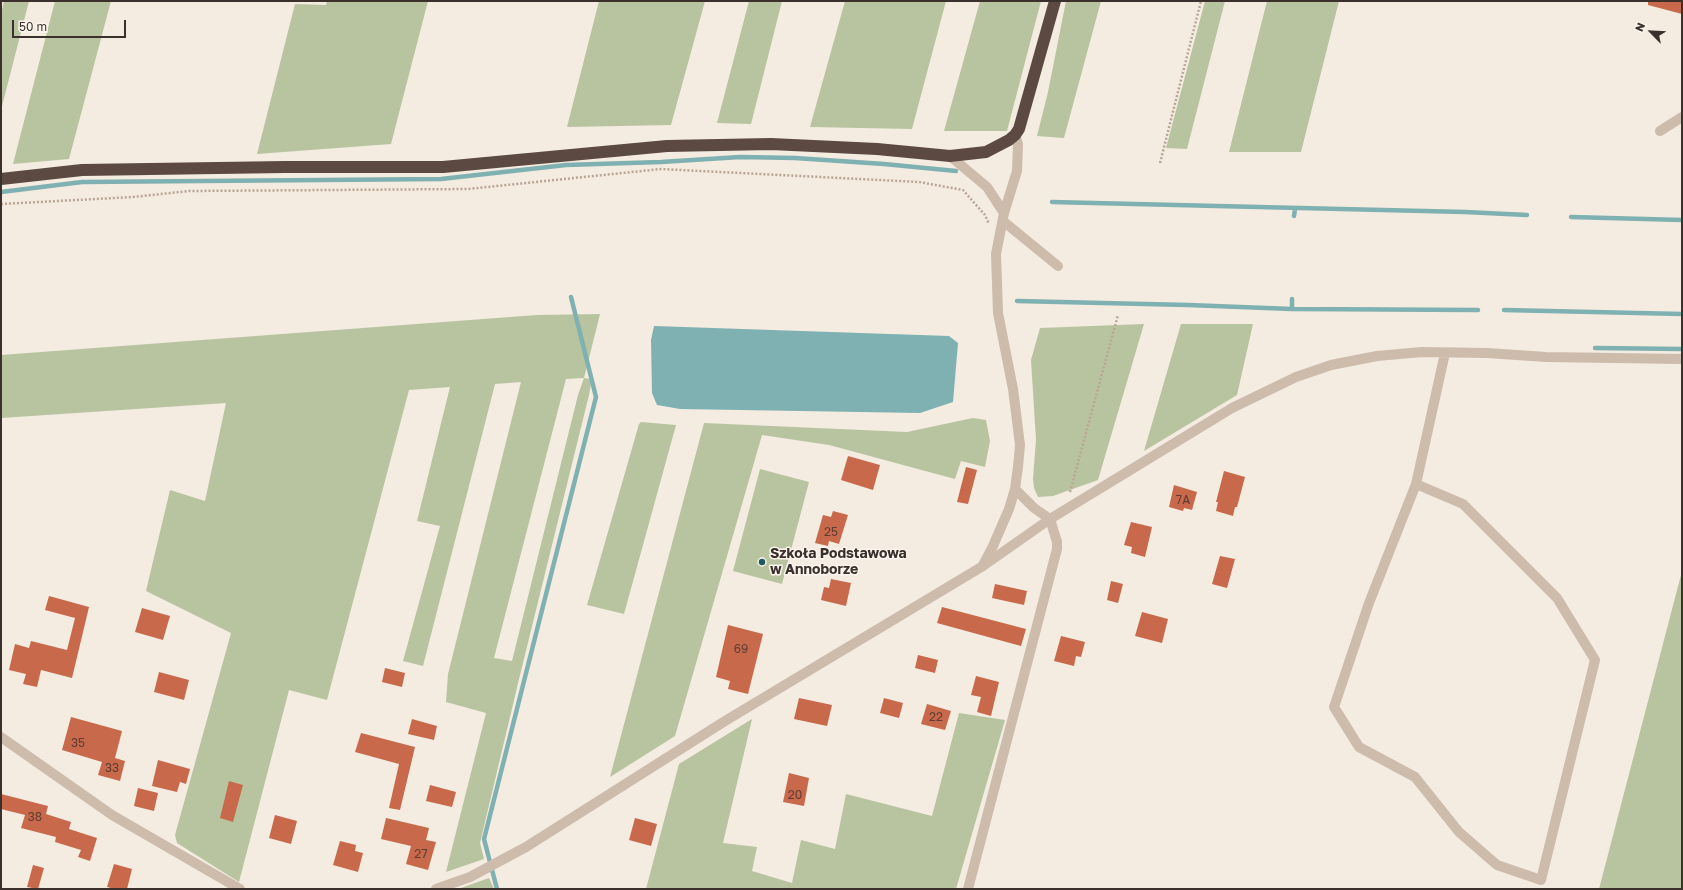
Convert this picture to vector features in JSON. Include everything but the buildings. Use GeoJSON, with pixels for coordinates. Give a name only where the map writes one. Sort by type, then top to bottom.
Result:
{"type":"FeatureCollection","features":[{"type":"Feature","properties":{"kind":"highway"},"geometry":{"type":"LineString","coordinates":[[1,179],[82,170],[285,167],[443,167],[667,146],[764,144],[877,149],[950,156],[986,152],[1016,135],[1019,129],[1055,1]]}},
{"type":"Feature","properties":{"kind":"street"},"geometry":{"type":"LineString","coordinates":[[1660,131],[1682,117]]}},
{"type":"Feature","properties":{"kind":"street"},"geometry":{"type":"LineString","coordinates":[[982,566],[1003,523],[1015,489],[1020,445],[1013,389],[998,313],[996,254],[1003,217],[1017,171],[1018,144],[1016,135]]}},
{"type":"Feature","properties":{"kind":"street"},"geometry":{"type":"LineString","coordinates":[[950,156],[987,187],[1003,217],[1058,266]]}},
{"type":"Feature","properties":{"kind":"street"},"geometry":{"type":"LineString","coordinates":[[436,889],[470,877],[526,847],[725,721],[982,566],[1071,506],[1232,408],[1296,377],[1331,365],[1377,356],[1422,352],[1487,353],[1546,357],[1682,359]]}},
{"type":"Feature","properties":{"kind":"street"},"geometry":{"type":"LineString","coordinates":[[1416,484],[1463,504],[1557,598],[1595,660],[1541,880],[1497,865],[1459,832],[1415,777],[1360,747],[1334,707],[1369,603],[1416,484],[1445,353]]}},
{"type":"Feature","properties":{"kind":"street"},"geometry":{"type":"LineString","coordinates":[[968,889],[1058,549],[1050,519],[1034,508],[1015,489]]}},
{"type":"Feature","properties":{"kind":"street"},"geometry":{"type":"LineString","coordinates":[[1,737],[112,815],[240,889]]}},
{"type":"Feature","properties":{"kind":"path"},"geometry":{"type":"LineString","coordinates":[[1160,163],[1200,1]]}},
{"type":"Feature","properties":{"kind":"path"},"geometry":{"type":"LineString","coordinates":[[1,204],[133,197],[189,191],[468,188],[661,169],[919,182],[963,190],[984,215],[999,242]]}},
{"type":"Feature","properties":{"kind":"path"},"geometry":{"type":"LineString","coordinates":[[1071,506],[1070,490],[1118,315]]}},
{"type":"Feature","properties":{"kind":"green space"},"geometry":{"type":"Polygon","coordinates":[[[4,1],[29,1],[1,110],[1,14],[4,1]]]}},
{"type":"Feature","properties":{"kind":"green space"},"geometry":{"type":"Polygon","coordinates":[[[55,1],[111,1],[69,159],[13,164],[55,1]]]}},
{"type":"Feature","properties":{"kind":"green space"},"geometry":{"type":"Polygon","coordinates":[[[327,1],[428,1],[391,144],[257,154],[295,4],[326,5],[327,1]]]}},
{"type":"Feature","properties":{"kind":"green space"},"geometry":{"type":"Polygon","coordinates":[[[599,1],[705,1],[671,125],[567,127],[599,1]]]}},
{"type":"Feature","properties":{"kind":"green space"},"geometry":{"type":"Polygon","coordinates":[[[749,1],[782,1],[751,124],[717,123],[749,1]]]}},
{"type":"Feature","properties":{"kind":"green space"},"geometry":{"type":"Polygon","coordinates":[[[845,1],[946,1],[912,129],[810,127],[845,1]]]}},
{"type":"Feature","properties":{"kind":"green space"},"geometry":{"type":"Polygon","coordinates":[[[980,1],[1041,1],[1007,131],[944,131],[980,1]]]}},
{"type":"Feature","properties":{"kind":"green space"},"geometry":{"type":"Polygon","coordinates":[[[1066,1],[1101,1],[1064,138],[1037,136],[1048,92],[1066,1]]]}},
{"type":"Feature","properties":{"kind":"green space"},"geometry":{"type":"Polygon","coordinates":[[[1205,1],[1225,1],[1187,149],[1166,148],[1205,1]]]}},
{"type":"Feature","properties":{"kind":"green space"},"geometry":{"type":"Polygon","coordinates":[[[1267,1],[1339,1],[1301,152],[1229,152],[1267,1]]]}},
{"type":"Feature","properties":{"kind":"green space"},"geometry":{"type":"Polygon","coordinates":[[[600,314],[584,378],[592,379],[589,395],[480,843],[484,859],[446,872],[486,713],[446,702],[448,674],[521,382],[495,384],[423,666],[403,661],[440,526],[417,521],[450,387],[409,390],[327,700],[289,690],[239,882],[177,843],[175,835],[231,633],[146,591],[170,490],[205,501],[226,403],[1,418],[1,355],[537,315],[600,314]],[[584,378],[566,379],[494,658],[512,661],[578,395],[584,378]]]}},
{"type":"Feature","properties":{"kind":"green space"},"geometry":{"type":"Polygon","coordinates":[[[1144,324],[1098,480],[1053,496],[1038,497],[1034,488],[1033,479],[1036,440],[1031,360],[1040,328],[1144,324]]]}},
{"type":"Feature","properties":{"kind":"green space"},"geometry":{"type":"Polygon","coordinates":[[[1181,324],[1253,324],[1237,395],[1144,451],[1181,324]]]}},
{"type":"Feature","properties":{"kind":"green space"},"geometry":{"type":"Polygon","coordinates":[[[973,418],[986,420],[990,441],[985,467],[961,461],[955,479],[829,445],[762,435],[675,736],[610,777],[704,423],[907,432],[973,418]]]}},
{"type":"Feature","properties":{"kind":"green space"},"geometry":{"type":"Polygon","coordinates":[[[641,422],[676,425],[624,614],[587,605],[639,424],[641,422]]]}},
{"type":"Feature","properties":{"kind":"green space"},"geometry":{"type":"Polygon","coordinates":[[[760,469],[809,482],[782,584],[733,571],[760,469]]]}},
{"type":"Feature","properties":{"kind":"green space"},"geometry":{"type":"Polygon","coordinates":[[[1682,571],[1682,889],[1599,889],[1682,571]]]}},
{"type":"Feature","properties":{"kind":"green space"},"geometry":{"type":"Polygon","coordinates":[[[959,713],[1005,720],[956,889],[646,889],[679,764],[752,719],[723,843],[757,847],[752,871],[792,883],[801,840],[835,849],[846,794],[932,816],[959,713]]]}},
{"type":"Feature","properties":{"kind":"green space"},"geometry":{"type":"Polygon","coordinates":[[[489,878],[494,889],[458,889],[489,878]]]}},
{"type":"Feature","properties":{"kind":"water"},"geometry":{"type":"Polygon","coordinates":[[[654,326],[949,336],[958,343],[953,402],[920,413],[680,409],[657,405],[652,393],[651,340],[654,326]]]}},
{"type":"Feature","properties":{"kind":"waterway"},"geometry":{"type":"LineString","coordinates":[[1,192],[82,182],[441,179],[566,165],[661,162],[740,157],[795,158],[956,171]]}},
{"type":"Feature","properties":{"kind":"waterway"},"geometry":{"type":"LineString","coordinates":[[1052,202],[1465,212],[1527,215]]}},
{"type":"Feature","properties":{"kind":"waterway"},"geometry":{"type":"LineString","coordinates":[[1294,216],[1295,209]]}},
{"type":"Feature","properties":{"kind":"waterway"},"geometry":{"type":"LineString","coordinates":[[1571,217],[1682,220]]}},
{"type":"Feature","properties":{"kind":"waterway"},"geometry":{"type":"LineString","coordinates":[[497,889],[484,839],[596,397],[571,297]]}},
{"type":"Feature","properties":{"kind":"waterway"},"geometry":{"type":"LineString","coordinates":[[1292,299],[1292,309]]}},
{"type":"Feature","properties":{"kind":"waterway"},"geometry":{"type":"LineString","coordinates":[[1017,301],[1292,309],[1478,310]]}},
{"type":"Feature","properties":{"kind":"waterway"},"geometry":{"type":"LineString","coordinates":[[1504,310],[1682,314]]}},
{"type":"Feature","properties":{"kind":"waterway"},"geometry":{"type":"LineString","coordinates":[[1595,348],[1682,349]]}},
{"type":"Feature","properties":{"kind":"place","name":"Szkoła Podstawowa w Annoborze"},"geometry":{"type":"Point","coordinates":[762,562]}}]}
